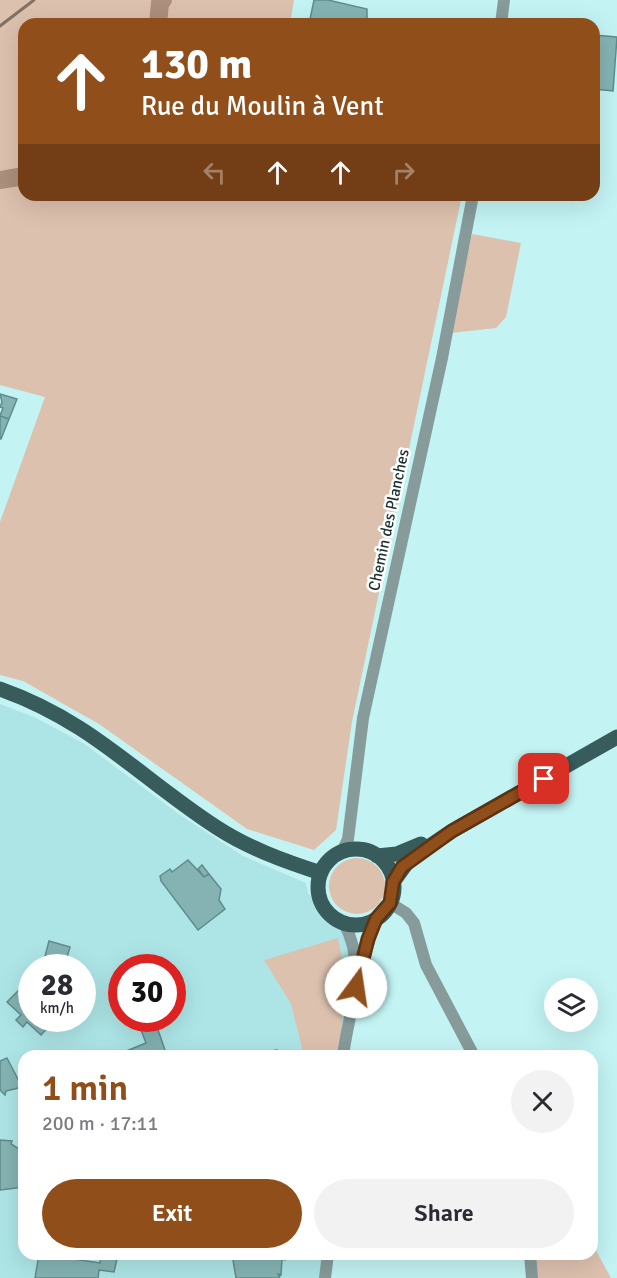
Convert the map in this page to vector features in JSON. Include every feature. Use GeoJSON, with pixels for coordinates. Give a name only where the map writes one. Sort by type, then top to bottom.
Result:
{"type":"FeatureCollection","features":[{"type":"Feature","properties":{"kind":"main road"},"geometry":{"type":"LineString","coordinates":[[0,689],[36,702],[81,726],[216,827],[252,847],[321,873]]}},
{"type":"Feature","properties":{"kind":"main road"},"geometry":{"type":"LineString","coordinates":[[393,882],[386,865],[377,856],[365,851],[342,852],[333,857],[321,873],[318,882],[321,902],[331,916],[344,923],[355,925],[376,919],[390,903],[393,882],[409,860],[452,831],[617,737]]}},
{"type":"Feature","properties":{"kind":"main road"},"geometry":{"type":"LineString","coordinates":[[377,856],[397,854],[452,831]]}},
{"type":"Feature","properties":{"kind":"street"},"geometry":{"type":"LineString","coordinates":[[502,18],[504,0]]}},
{"type":"Feature","properties":{"kind":"street","name":"Chemin des Planches"},"geometry":{"type":"LineString","coordinates":[[342,852],[348,839],[363,717],[441,358],[472,201]]}},
{"type":"Feature","properties":{"kind":"street"},"geometry":{"type":"LineString","coordinates":[[390,903],[406,913],[414,923],[426,965],[471,1050]]}},
{"type":"Feature","properties":{"kind":"street"},"geometry":{"type":"LineString","coordinates":[[345,1050],[356,987],[368,939],[376,919]]}},
{"type":"Feature","properties":{"kind":"street"},"geometry":{"type":"LineString","coordinates":[[344,923],[354,942],[356,987]]}},
{"type":"Feature","properties":{"kind":"street"},"geometry":{"type":"LineString","coordinates":[[326,1278],[328,1260]]}},
{"type":"Feature","properties":{"kind":"street"},"geometry":{"type":"LineString","coordinates":[[530,1260],[532,1278]]}},
{"type":"Feature","properties":{"kind":"shaded area"},"geometry":{"type":"Polygon","coordinates":[[[0,0],[294,0],[291,18],[18,18],[18,201],[461,201],[352,722],[336,830],[314,850],[247,829],[99,724],[23,681],[0,675],[0,522],[45,397],[0,385],[0,0]]]}},
{"type":"Feature","properties":{"kind":"shaded area"},"geometry":{"type":"Polygon","coordinates":[[[472,234],[521,243],[506,317],[496,328],[451,333],[472,234]]]}},
{"type":"Feature","properties":{"kind":"shaded area"},"geometry":{"type":"Polygon","coordinates":[[[0,704],[34,717],[83,743],[183,817],[243,856],[306,883],[308,893],[348,935],[351,985],[346,1005],[343,1050],[18,1050],[18,1260],[327,1260],[325,1278],[0,1278],[0,704]]]}},
{"type":"Feature","properties":{"kind":"shaded area"},"geometry":{"type":"Polygon","coordinates":[[[352,858],[362,858],[377,866],[383,875],[385,886],[383,897],[377,906],[362,914],[352,914],[341,909],[334,902],[329,891],[329,881],[334,870],[341,863],[352,858]]]}},
{"type":"Feature","properties":{"kind":"shaded area"},"geometry":{"type":"Polygon","coordinates":[[[338,938],[346,980],[340,1050],[302,1050],[291,1004],[264,960],[338,938]]]}},
{"type":"Feature","properties":{"kind":"shaded area"},"geometry":{"type":"Polygon","coordinates":[[[598,1254],[611,1278],[528,1278],[527,1260],[598,1260],[598,1254]]]}},
{"type":"Feature","properties":{"kind":"building"},"geometry":{"type":"Polygon","coordinates":[[[314,0],[328,0],[367,9],[367,18],[310,18],[314,0]]]}},
{"type":"Feature","properties":{"kind":"building"},"geometry":{"type":"Polygon","coordinates":[[[600,36],[617,37],[613,91],[600,90],[600,36]]]}},
{"type":"Feature","properties":{"kind":"building"},"geometry":{"type":"Polygon","coordinates":[[[0,394],[17,399],[9,419],[0,416],[3,408],[0,407],[2,402],[0,394]]]}},
{"type":"Feature","properties":{"kind":"building"},"geometry":{"type":"Polygon","coordinates":[[[0,416],[9,419],[1,439],[0,439],[0,416]]]}},
{"type":"Feature","properties":{"kind":"building"},"geometry":{"type":"Polygon","coordinates":[[[188,860],[204,877],[209,874],[221,889],[219,900],[225,909],[198,930],[161,881],[160,876],[170,869],[172,872],[188,860]]]}},
{"type":"Feature","properties":{"kind":"building"},"geometry":{"type":"Polygon","coordinates":[[[202,865],[209,874],[204,877],[198,869],[202,865]]]}},
{"type":"Feature","properties":{"kind":"building"},"geometry":{"type":"Polygon","coordinates":[[[49,941],[70,947],[68,954],[46,954],[49,941]]]}},
{"type":"Feature","properties":{"kind":"building"},"geometry":{"type":"Polygon","coordinates":[[[18,991],[18,1012],[7,1002],[18,991]]]}},
{"type":"Feature","properties":{"kind":"building"},"geometry":{"type":"Polygon","coordinates":[[[142,1032],[159,1032],[165,1050],[129,1050],[146,1043],[142,1032]]]}},
{"type":"Feature","properties":{"kind":"building"},"geometry":{"type":"Polygon","coordinates":[[[7,1058],[18,1079],[18,1088],[6,1091],[5,1095],[0,1090],[0,1061],[7,1058]]]}},
{"type":"Feature","properties":{"kind":"building"},"geometry":{"type":"Polygon","coordinates":[[[0,1140],[12,1141],[11,1144],[18,1148],[18,1188],[0,1190],[0,1140]]]}},
{"type":"Feature","properties":{"kind":"building"},"geometry":{"type":"Polygon","coordinates":[[[38,1260],[80,1260],[100,1263],[100,1260],[117,1260],[114,1272],[99,1270],[98,1278],[35,1278],[38,1260]]]}},
{"type":"Feature","properties":{"kind":"building"},"geometry":{"type":"Polygon","coordinates":[[[233,1260],[282,1260],[281,1275],[278,1274],[280,1278],[236,1278],[233,1260]]]}},
{"type":"Feature","properties":{"kind":"waterway"},"geometry":{"type":"LineString","coordinates":[[0,26],[34,0]]}},
{"type":"Feature","properties":{"kind":"waterway"},"geometry":{"type":"LineString","coordinates":[[159,18],[160,3],[163,0]]}},
{"type":"Feature","properties":{"kind":"waterway"},"geometry":{"type":"LineString","coordinates":[[0,180],[18,177]]}},
{"type":"Feature","properties":{"kind":"route"},"geometry":{"type":"LineString","coordinates":[[356,987],[368,939],[376,919],[382,915],[390,903],[393,882],[402,867],[452,831],[544,779]]}}]}
